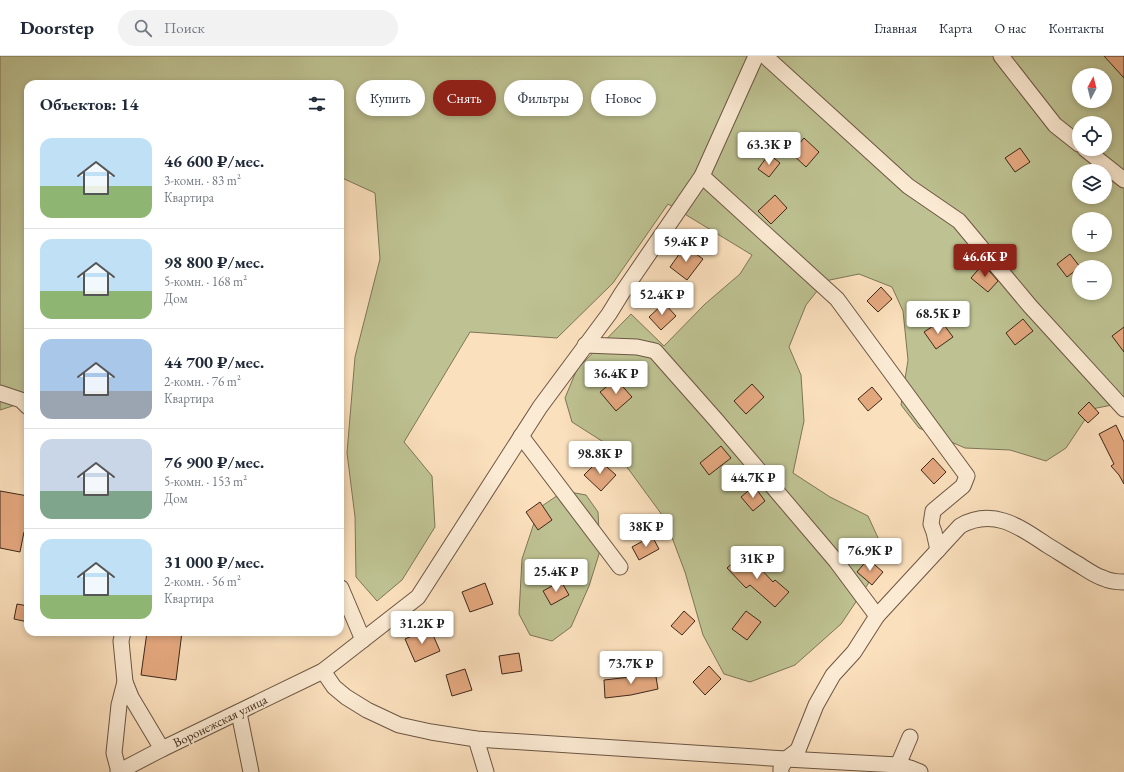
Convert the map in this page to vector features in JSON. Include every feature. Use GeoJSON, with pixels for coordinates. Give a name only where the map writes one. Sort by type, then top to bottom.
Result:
{"type":"FeatureCollection","features":[{"type":"Feature","properties":{"kind":"street","name":"Воронежская улица"},"geometry":{"type":"LineString","coordinates":[[119,772],[162,749],[323,671],[418,597],[540,407],[608,314],[702,176],[756,56]]}},
{"type":"Feature","properties":{"kind":"street"},"geometry":{"type":"LineString","coordinates":[[765,56],[908,186],[959,221],[1030,306],[1124,408]]}},
{"type":"Feature","properties":{"kind":"street"},"geometry":{"type":"LineString","coordinates":[[1001,56],[1055,125],[1072,138]]}},
{"type":"Feature","properties":{"kind":"street"},"geometry":{"type":"LineString","coordinates":[[1094,156],[1124,180]]}},
{"type":"Feature","properties":{"kind":"street"},"geometry":{"type":"LineString","coordinates":[[702,176],[838,299],[967,476],[964,486],[933,512],[931,524],[938,550]]}},
{"type":"Feature","properties":{"kind":"street"},"geometry":{"type":"LineString","coordinates":[[585,345],[637,347],[655,351],[836,561],[877,616]]}},
{"type":"Feature","properties":{"kind":"street"},"geometry":{"type":"LineString","coordinates":[[0,393],[21,400],[24,403]]}},
{"type":"Feature","properties":{"kind":"street"},"geometry":{"type":"LineString","coordinates":[[521,436],[620,567]]}},
{"type":"Feature","properties":{"kind":"street"},"geometry":{"type":"LineString","coordinates":[[784,766],[798,750],[816,705],[832,675],[854,652],[877,616],[960,526],[969,521],[986,518],[1006,521],[1027,531],[1048,546],[1092,573],[1104,579],[1124,582]]}},
{"type":"Feature","properties":{"kind":"street"},"geometry":{"type":"LineString","coordinates":[[344,595],[363,640]]}},
{"type":"Feature","properties":{"kind":"street"},"geometry":{"type":"LineString","coordinates":[[122,636],[121,641],[125,682],[130,697],[162,749]]}},
{"type":"Feature","properties":{"kind":"street"},"geometry":{"type":"LineString","coordinates":[[323,671],[334,687],[346,697],[367,710],[399,725],[437,734],[476,739],[784,766],[898,765],[920,772]]}},
{"type":"Feature","properties":{"kind":"street"},"geometry":{"type":"LineString","coordinates":[[119,772],[114,753],[120,705],[125,682]]}},
{"type":"Feature","properties":{"kind":"street"},"geometry":{"type":"LineString","coordinates":[[239,713],[251,772]]}},
{"type":"Feature","properties":{"kind":"street"},"geometry":{"type":"LineString","coordinates":[[898,765],[910,737]]}},
{"type":"Feature","properties":{"kind":"street"},"geometry":{"type":"LineString","coordinates":[[476,739],[486,772]]}},
{"type":"Feature","properties":{"kind":"green space"},"geometry":{"type":"Polygon","coordinates":[[[0,56],[1124,56],[1124,408],[1117,404],[1092,409],[1066,448],[1046,461],[1010,450],[965,448],[919,428],[901,405],[908,360],[903,311],[892,287],[859,274],[825,281],[806,305],[789,347],[801,375],[804,421],[793,473],[830,497],[868,516],[879,540],[868,584],[841,624],[795,665],[750,682],[724,674],[703,635],[685,572],[665,519],[613,448],[572,422],[565,398],[577,369],[631,314],[664,346],[705,304],[740,274],[752,255],[668,204],[613,283],[557,338],[470,332],[404,442],[432,476],[435,527],[402,580],[377,601],[356,577],[355,517],[347,453],[355,357],[380,259],[375,193],[344,179],[344,80],[24,80],[24,402],[0,410],[0,56]]]}},
{"type":"Feature","properties":{"kind":"green space"},"geometry":{"type":"Polygon","coordinates":[[[564,491],[586,495],[598,512],[600,551],[589,586],[571,627],[552,641],[530,635],[519,614],[522,559],[539,508],[564,491]]]}},
{"type":"Feature","properties":{"kind":"building"},"geometry":{"type":"Polygon","coordinates":[[[1104,56],[1124,56],[1124,78],[1104,56]]]}},
{"type":"Feature","properties":{"kind":"building"},"geometry":{"type":"Polygon","coordinates":[[[804,138],[819,152],[806,167],[791,153],[804,138]]]}},
{"type":"Feature","properties":{"kind":"building"},"geometry":{"type":"Polygon","coordinates":[[[1020,148],[1030,162],[1015,172],[1005,158],[1020,148]]]}},
{"type":"Feature","properties":{"kind":"building"},"geometry":{"type":"Polygon","coordinates":[[[769,154],[780,163],[769,177],[758,169],[769,154]]]}},
{"type":"Feature","properties":{"kind":"building"},"geometry":{"type":"Polygon","coordinates":[[[775,195],[787,208],[771,224],[758,211],[775,195]]]}},
{"type":"Feature","properties":{"kind":"building"},"geometry":{"type":"Polygon","coordinates":[[[685,246],[703,259],[687,280],[670,267],[685,246]]]}},
{"type":"Feature","properties":{"kind":"building"},"geometry":{"type":"Polygon","coordinates":[[[1070,254],[1075,260],[1072,260],[1072,273],[1067,277],[1057,264],[1070,254]]]}},
{"type":"Feature","properties":{"kind":"building"},"geometry":{"type":"Polygon","coordinates":[[[983,264],[998,281],[988,292],[971,278],[983,264]]]}},
{"type":"Feature","properties":{"kind":"building"},"geometry":{"type":"Polygon","coordinates":[[[881,287],[892,299],[878,312],[867,301],[881,287]]]}},
{"type":"Feature","properties":{"kind":"building"},"geometry":{"type":"Polygon","coordinates":[[[664,303],[676,316],[661,330],[649,317],[664,303]]]}},
{"type":"Feature","properties":{"kind":"building"},"geometry":{"type":"Polygon","coordinates":[[[1023,319],[1033,331],[1015,345],[1006,333],[1023,319]]]}},
{"type":"Feature","properties":{"kind":"building"},"geometry":{"type":"Polygon","coordinates":[[[941,321],[953,337],[936,349],[924,332],[941,321]]]}},
{"type":"Feature","properties":{"kind":"building"},"geometry":{"type":"Polygon","coordinates":[[[1124,327],[1124,352],[1112,336],[1124,327]]]}},
{"type":"Feature","properties":{"kind":"building"},"geometry":{"type":"Polygon","coordinates":[[[616,379],[632,397],[616,411],[600,392],[616,379]]]}},
{"type":"Feature","properties":{"kind":"building"},"geometry":{"type":"Polygon","coordinates":[[[752,384],[764,397],[746,414],[734,401],[752,384]]]}},
{"type":"Feature","properties":{"kind":"building"},"geometry":{"type":"Polygon","coordinates":[[[872,387],[882,399],[868,411],[858,399],[872,387]]]}},
{"type":"Feature","properties":{"kind":"building"},"geometry":{"type":"Polygon","coordinates":[[[1089,402],[1099,413],[1088,423],[1078,413],[1089,402]]]}},
{"type":"Feature","properties":{"kind":"building"},"geometry":{"type":"Polygon","coordinates":[[[1116,425],[1124,442],[1124,484],[1119,475],[1111,466],[1114,464],[1099,434],[1116,425]]]}},
{"type":"Feature","properties":{"kind":"building"},"geometry":{"type":"Polygon","coordinates":[[[721,446],[731,458],[709,475],[700,463],[721,446]]]}},
{"type":"Feature","properties":{"kind":"building"},"geometry":{"type":"Polygon","coordinates":[[[933,458],[946,472],[934,484],[921,470],[933,458]]]}},
{"type":"Feature","properties":{"kind":"building"},"geometry":{"type":"Polygon","coordinates":[[[599,460],[616,475],[601,491],[584,475],[599,460]]]}},
{"type":"Feature","properties":{"kind":"building"},"geometry":{"type":"Polygon","coordinates":[[[754,486],[765,501],[753,511],[741,497],[754,486]]]}},
{"type":"Feature","properties":{"kind":"building"},"geometry":{"type":"Polygon","coordinates":[[[0,491],[24,495],[24,532],[20,552],[0,548],[0,491]]]}},
{"type":"Feature","properties":{"kind":"building"},"geometry":{"type":"Polygon","coordinates":[[[540,502],[552,520],[538,530],[526,512],[540,502]]]}},
{"type":"Feature","properties":{"kind":"building"},"geometry":{"type":"Polygon","coordinates":[[[652,536],[659,549],[639,560],[632,547],[652,536]]]}},
{"type":"Feature","properties":{"kind":"building"},"geometry":{"type":"Polygon","coordinates":[[[745,552],[773,582],[775,580],[789,592],[775,607],[750,585],[746,588],[727,568],[745,552]]]}},
{"type":"Feature","properties":{"kind":"building"},"geometry":{"type":"Polygon","coordinates":[[[868,559],[883,572],[872,585],[857,572],[868,559]]]}},
{"type":"Feature","properties":{"kind":"building"},"geometry":{"type":"Polygon","coordinates":[[[561,581],[569,595],[551,605],[543,591],[561,581]]]}},
{"type":"Feature","properties":{"kind":"building"},"geometry":{"type":"Polygon","coordinates":[[[485,583],[493,604],[470,612],[462,592],[485,583]]]}},
{"type":"Feature","properties":{"kind":"building"},"geometry":{"type":"Polygon","coordinates":[[[17,604],[24,605],[24,621],[14,619],[17,604]]]}},
{"type":"Feature","properties":{"kind":"building"},"geometry":{"type":"Polygon","coordinates":[[[684,611],[695,621],[682,635],[671,626],[684,611]]]}},
{"type":"Feature","properties":{"kind":"building"},"geometry":{"type":"Polygon","coordinates":[[[746,611],[761,622],[747,640],[732,629],[746,611]]]}},
{"type":"Feature","properties":{"kind":"building"},"geometry":{"type":"Polygon","coordinates":[[[430,628],[440,651],[415,662],[405,639],[430,628]]]}},
{"type":"Feature","properties":{"kind":"building"},"geometry":{"type":"Polygon","coordinates":[[[146,636],[182,636],[176,680],[141,675],[146,636]]]}},
{"type":"Feature","properties":{"kind":"building"},"geometry":{"type":"Polygon","coordinates":[[[519,653],[522,671],[502,674],[499,656],[519,653]]]}},
{"type":"Feature","properties":{"kind":"building"},"geometry":{"type":"Polygon","coordinates":[[[709,666],[721,679],[705,695],[693,682],[709,666]]]}},
{"type":"Feature","properties":{"kind":"building"},"geometry":{"type":"Polygon","coordinates":[[[465,669],[472,690],[452,696],[446,675],[465,669]]]}},
{"type":"Feature","properties":{"kind":"building"},"geometry":{"type":"Polygon","coordinates":[[[655,671],[658,689],[631,695],[605,698],[604,680],[639,676],[638,674],[655,671]]]}}]}
